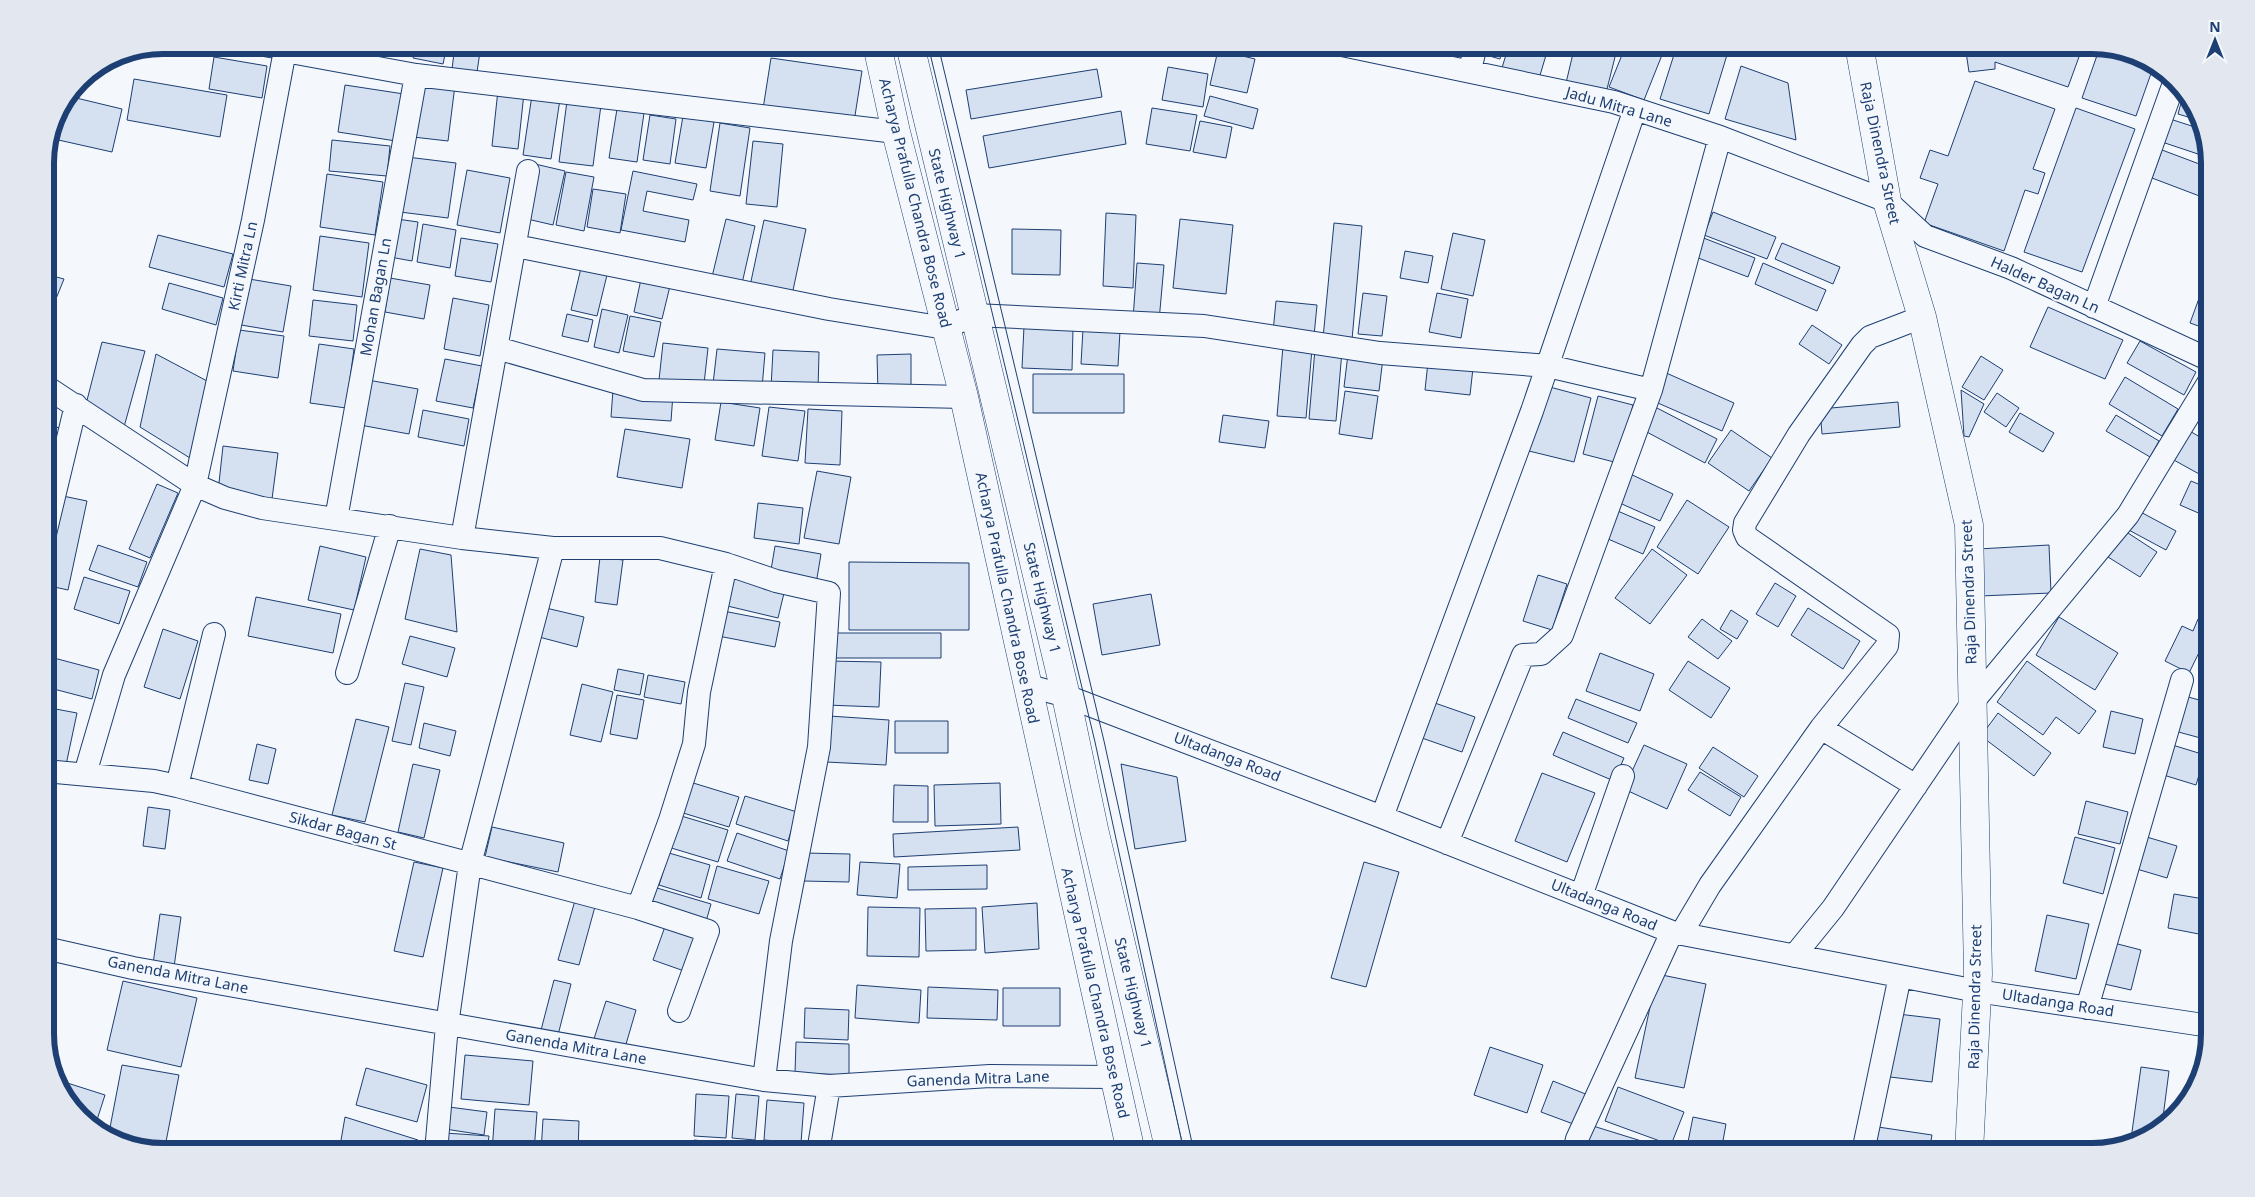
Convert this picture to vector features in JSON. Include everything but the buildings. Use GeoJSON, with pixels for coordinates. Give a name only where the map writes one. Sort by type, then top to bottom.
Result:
{"type":"FeatureCollection","features":[{"type":"Feature","properties":{"kind":"main road","name":"Acharya Prafulla Chandra Bose Road"},"geometry":{"type":"LineString","coordinates":[[879,54],[896,132],[964,397],[1128,1143]]}},
{"type":"Feature","properties":{"kind":"main road","name":"State Highway 1"},"geometry":{"type":"LineString","coordinates":[[912,54],[1066,696],[1094,829],[1168,1143]]}},
{"type":"Feature","properties":{"kind":"main road","name":"Raja Dinendra Street"},"geometry":{"type":"LineString","coordinates":[[1860,54],[1887,201],[1922,317],[1969,525],[1977,991],[1969,1143]]}},
{"type":"Feature","properties":{"kind":"street","name":"Kirti Mitra Ln"},"geometry":{"type":"LineString","coordinates":[[85,774],[114,675],[195,485],[253,220],[285,54]]}},
{"type":"Feature","properties":{"kind":"street"},"geometry":{"type":"LineString","coordinates":[[315,54],[416,75],[896,132]]}},
{"type":"Feature","properties":{"kind":"street","name":"Jadu Mitra Lane"},"geometry":{"type":"LineString","coordinates":[[1388,54],[1614,102],[1720,137],[1887,201]]}},
{"type":"Feature","properties":{"kind":"street"},"geometry":{"type":"LineString","coordinates":[[1470,70],[1474,54]]}},
{"type":"Feature","properties":{"kind":"street","name":"Mohan Bagan Ln"},"geometry":{"type":"LineString","coordinates":[[336,519],[416,75]]}},
{"type":"Feature","properties":{"kind":"street"},"geometry":{"type":"LineString","coordinates":[[2094,307],[2172,89]]}},
{"type":"Feature","properties":{"kind":"street"},"geometry":{"type":"LineString","coordinates":[[1382,817],[1548,366],[1636,109]]}},
{"type":"Feature","properties":{"kind":"street"},"geometry":{"type":"LineString","coordinates":[[1447,843],[1523,655],[1541,654],[1562,635],[1652,390],[1720,137]]}},
{"type":"Feature","properties":{"kind":"street"},"geometry":{"type":"LineString","coordinates":[[462,538],[528,171]]}},
{"type":"Feature","properties":{"kind":"street","name":"Halder Bagan Ln"},"geometry":{"type":"LineString","coordinates":[[1887,201],[1925,236],[2011,268],[2201,356]]}},
{"type":"Feature","properties":{"kind":"street"},"geometry":{"type":"LineString","coordinates":[[516,246],[829,308],[945,328],[974,315],[1204,326],[1380,353],[1548,366],[1652,390]]}},
{"type":"Feature","properties":{"kind":"street"},"geometry":{"type":"LineString","coordinates":[[1577,1143],[1677,933],[1820,728],[1887,646],[1888,635],[1747,537],[1744,530],[1745,522],[1799,434],[1862,345],[1870,337],[1922,317]]}},
{"type":"Feature","properties":{"kind":"street"},"geometry":{"type":"LineString","coordinates":[[497,348],[643,390],[964,397]]}},
{"type":"Feature","properties":{"kind":"street"},"geometry":{"type":"LineString","coordinates":[[54,392],[195,485],[224,498],[262,508],[462,538],[552,548],[660,548],[726,564],[776,581],[829,593],[819,747],[781,941],[764,1080]]}},
{"type":"Feature","properties":{"kind":"street"},"geometry":{"type":"LineString","coordinates":[[1794,956],[1833,908],[1972,703],[2128,515],[2201,395]]}},
{"type":"Feature","properties":{"kind":"street"},"geometry":{"type":"LineString","coordinates":[[54,497],[76,406]]}},
{"type":"Feature","properties":{"kind":"street"},"geometry":{"type":"LineString","coordinates":[[347,673],[390,526]]}},
{"type":"Feature","properties":{"kind":"street"},"geometry":{"type":"LineString","coordinates":[[437,1143],[447,1025],[470,864],[552,548]]}},
{"type":"Feature","properties":{"kind":"street"},"geometry":{"type":"LineString","coordinates":[[638,908],[694,744],[699,692],[726,564]]}},
{"type":"Feature","properties":{"kind":"street"},"geometry":{"type":"LineString","coordinates":[[177,786],[214,634]]}},
{"type":"Feature","properties":{"kind":"street"},"geometry":{"type":"LineString","coordinates":[[2087,1008],[2182,680]]}},
{"type":"Feature","properties":{"kind":"street","name":"Ultadanga Road"},"geometry":{"type":"LineString","coordinates":[[1026,685],[1066,696],[1677,933],[1977,991],[2201,1025]]}},
{"type":"Feature","properties":{"kind":"street"},"geometry":{"type":"LineString","coordinates":[[1820,728],[1916,786]]}},
{"type":"Feature","properties":{"kind":"street","name":"Sikdar Bagan St"},"geometry":{"type":"LineString","coordinates":[[54,772],[154,781],[177,786],[638,908],[708,931],[679,1011]]}},
{"type":"Feature","properties":{"kind":"street"},"geometry":{"type":"LineString","coordinates":[[1581,896],[1623,776]]}},
{"type":"Feature","properties":{"kind":"street","name":"Ganenda Mitra Lane"},"geometry":{"type":"LineString","coordinates":[[54,950],[133,968],[764,1080],[829,1086],[990,1076],[1114,1077]]}},
{"type":"Feature","properties":{"kind":"street"},"geometry":{"type":"LineString","coordinates":[[1865,1143],[1900,976]]}},
{"type":"Feature","properties":{"kind":"street"},"geometry":{"type":"LineString","coordinates":[[820,1143],[829,1086]]}},
{"type":"Feature","properties":{"kind":"tram line"},"geometry":{"type":"LineString","coordinates":[[930,54],[1095,742],[1182,1143]]}},
{"type":"Feature","properties":{"kind":"tram line"},"geometry":{"type":"LineString","coordinates":[[940,54],[1104,741],[1192,1143]]}}]}
